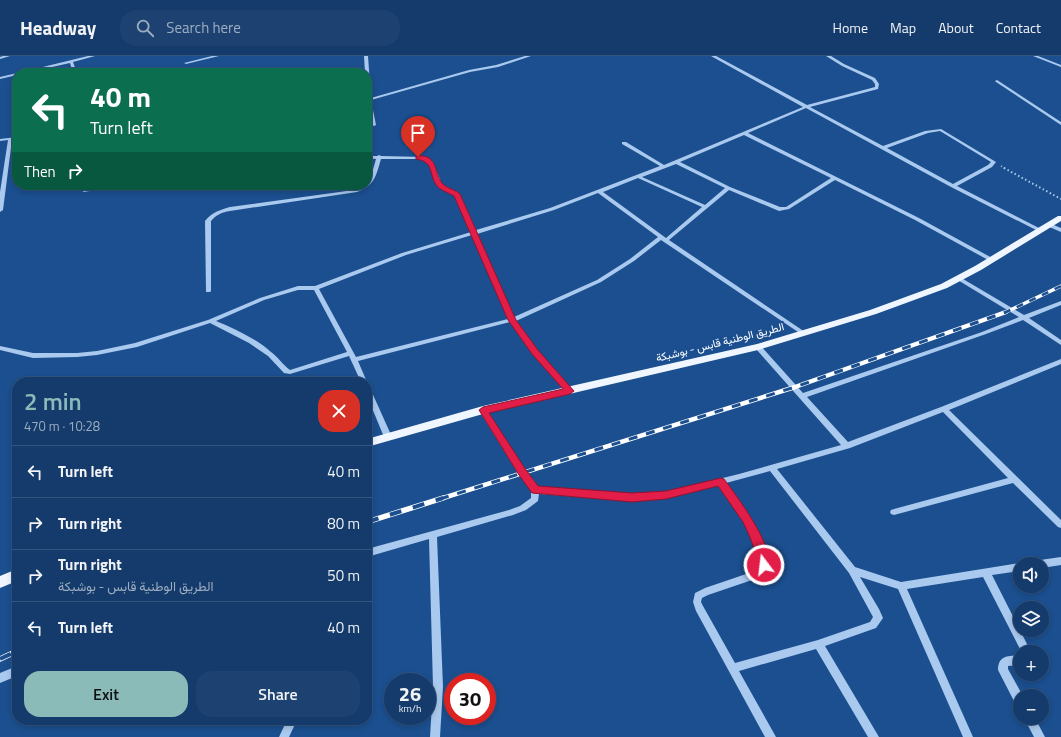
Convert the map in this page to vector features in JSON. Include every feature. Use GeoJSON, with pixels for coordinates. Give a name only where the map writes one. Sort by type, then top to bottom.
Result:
{"type":"FeatureCollection","features":[{"type":"Feature","properties":{"kind":"main road","name":"الطريق الوطنية قابس - بوشبكة"},"geometry":{"type":"LineString","coordinates":[[372,442],[483,410],[758,347],[873,312],[944,286],[992,260],[1061,218]]}},
{"type":"Feature","properties":{"kind":"main road"},"geometry":{"type":"LineString","coordinates":[[0,582],[12,577]]}},
{"type":"Feature","properties":{"kind":"street"},"geometry":{"type":"LineString","coordinates":[[0,58],[8,56]]}},
{"type":"Feature","properties":{"kind":"street"},"geometry":{"type":"LineString","coordinates":[[40,68],[93,56]]}},
{"type":"Feature","properties":{"kind":"street"},"geometry":{"type":"LineString","coordinates":[[186,63],[217,56]]}},
{"type":"Feature","properties":{"kind":"street"},"geometry":{"type":"LineString","coordinates":[[366,56],[367,68]]}},
{"type":"Feature","properties":{"kind":"street"},"geometry":{"type":"LineString","coordinates":[[372,99],[470,71],[497,66],[529,56]]}},
{"type":"Feature","properties":{"kind":"street"},"geometry":{"type":"LineString","coordinates":[[713,56],[953,186],[1040,230]]}},
{"type":"Feature","properties":{"kind":"street"},"geometry":{"type":"LineString","coordinates":[[0,348],[31,355],[77,356],[100,354],[149,342],[210,321],[262,299],[298,288],[316,288],[404,254],[474,234],[552,209],[664,167],[806,107],[877,88],[874,79],[843,65],[828,56]]}},
{"type":"Feature","properties":{"kind":"street"},"geometry":{"type":"LineString","coordinates":[[1034,56],[1061,66]]}},
{"type":"Feature","properties":{"kind":"street"},"geometry":{"type":"LineString","coordinates":[[71,61],[73,68]]}},
{"type":"Feature","properties":{"kind":"street"},"geometry":{"type":"LineString","coordinates":[[0,78],[12,75]]}},
{"type":"Feature","properties":{"kind":"street"},"geometry":{"type":"LineString","coordinates":[[997,81],[1061,124]]}},
{"type":"Feature","properties":{"kind":"street"},"geometry":{"type":"LineString","coordinates":[[372,117],[374,125]]}},
{"type":"Feature","properties":{"kind":"street"},"geometry":{"type":"LineString","coordinates":[[883,148],[927,132],[941,130],[994,162],[990,166],[953,186]]}},
{"type":"Feature","properties":{"kind":"street"},"geometry":{"type":"LineString","coordinates":[[744,133],[917,219],[992,260]]}},
{"type":"Feature","properties":{"kind":"street"},"geometry":{"type":"LineString","coordinates":[[0,140],[10,139],[0,210]]}},
{"type":"Feature","properties":{"kind":"street"},"geometry":{"type":"LineString","coordinates":[[624,143],[664,167]]}},
{"type":"Feature","properties":{"kind":"street"},"geometry":{"type":"LineString","coordinates":[[372,178],[379,156]]}},
{"type":"Feature","properties":{"kind":"street"},"geometry":{"type":"LineString","coordinates":[[372,157],[418,157],[428,160],[431,163],[440,186],[457,194],[512,320],[535,352],[570,391]]}},
{"type":"Feature","properties":{"kind":"street"},"geometry":{"type":"LineString","coordinates":[[676,162],[728,188],[775,208],[783,209],[835,178]]}},
{"type":"Feature","properties":{"kind":"street"},"geometry":{"type":"LineString","coordinates":[[639,177],[705,207]]}},
{"type":"Feature","properties":{"kind":"street"},"geometry":{"type":"LineString","coordinates":[[355,360],[512,320],[598,282],[663,238],[728,188]]}},
{"type":"Feature","properties":{"kind":"street"},"geometry":{"type":"LineString","coordinates":[[208,291],[208,221],[219,211],[360,190]]}},
{"type":"Feature","properties":{"kind":"street"},"geometry":{"type":"LineString","coordinates":[[600,192],[663,238],[803,333]]}},
{"type":"Feature","properties":{"kind":"street"},"geometry":{"type":"LineString","coordinates":[[1049,225],[1061,230]]}},
{"type":"Feature","properties":{"kind":"street"},"geometry":{"type":"LineString","coordinates":[[958,278],[1024,317],[1061,343]]}},
{"type":"Feature","properties":{"kind":"street"},"geometry":{"type":"LineString","coordinates":[[316,288],[351,352],[362,377]]}},
{"type":"Feature","properties":{"kind":"street"},"geometry":{"type":"LineString","coordinates":[[802,396],[984,333],[1061,303]]}},
{"type":"Feature","properties":{"kind":"street"},"geometry":{"type":"LineString","coordinates":[[210,321],[241,335],[267,352],[286,371],[299,369],[351,352]]}},
{"type":"Feature","properties":{"kind":"street"},"geometry":{"type":"LineString","coordinates":[[758,347],[847,446]]}},
{"type":"Feature","properties":{"kind":"street"},"geometry":{"type":"LineString","coordinates":[[536,490],[632,498],[666,495],[721,482],[847,446],[944,410],[1061,361]]}},
{"type":"Feature","properties":{"kind":"street"},"geometry":{"type":"LineString","coordinates":[[372,400],[388,437]]}},
{"type":"Feature","properties":{"kind":"street"},"geometry":{"type":"LineString","coordinates":[[372,552],[523,508],[535,499],[536,490],[522,472],[483,410]]}},
{"type":"Feature","properties":{"kind":"street"},"geometry":{"type":"LineString","coordinates":[[944,410],[1061,525]]}},
{"type":"Feature","properties":{"kind":"street"},"geometry":{"type":"LineString","coordinates":[[733,668],[818,644],[873,625],[878,618],[852,570],[772,468]]}},
{"type":"Feature","properties":{"kind":"street"},"geometry":{"type":"LineString","coordinates":[[894,512],[1015,479]]}},
{"type":"Feature","properties":{"kind":"street"},"geometry":{"type":"LineString","coordinates":[[721,482],[746,518],[755,534],[764,558],[764,565],[754,575],[704,592],[698,596],[697,602],[771,737]]}},
{"type":"Feature","properties":{"kind":"street"},"geometry":{"type":"LineString","coordinates":[[433,534],[438,687],[435,737]]}},
{"type":"Feature","properties":{"kind":"street"},"geometry":{"type":"LineString","coordinates":[[1049,562],[1061,560]]}},
{"type":"Feature","properties":{"kind":"street"},"geometry":{"type":"LineString","coordinates":[[852,570],[901,586],[1013,568]]}},
{"type":"Feature","properties":{"kind":"street"},"geometry":{"type":"LineString","coordinates":[[986,573],[1023,645]]}},
{"type":"Feature","properties":{"kind":"street"},"geometry":{"type":"LineString","coordinates":[[901,586],[968,737]]}},
{"type":"Feature","properties":{"kind":"street"},"geometry":{"type":"LineString","coordinates":[[818,644],[874,737]]}},
{"type":"Feature","properties":{"kind":"street"},"geometry":{"type":"LineString","coordinates":[[1013,661],[1007,661],[1003,664],[1003,670],[1013,689]]}},
{"type":"Feature","properties":{"kind":"street"},"geometry":{"type":"LineString","coordinates":[[0,678],[12,673]]}},
{"type":"Feature","properties":{"kind":"street"},"geometry":{"type":"LineString","coordinates":[[284,737],[290,725]]}},
{"type":"Feature","properties":{"kind":"street"},"geometry":{"type":"LineString","coordinates":[[1033,725],[1040,737]]}},
{"type":"Feature","properties":{"kind":"path"},"geometry":{"type":"LineString","coordinates":[[994,162],[1061,199]]}},
{"type":"Feature","properties":{"kind":"railway"},"geometry":{"type":"LineString","coordinates":[[1004,313],[1061,286]]}},
{"type":"Feature","properties":{"kind":"railway"},"geometry":{"type":"LineString","coordinates":[[440,499],[795,387],[1006,312]]}},
{"type":"Feature","properties":{"kind":"railway"},"geometry":{"type":"LineString","coordinates":[[372,520],[443,498]]}},
{"type":"Feature","properties":{"kind":"railway"},"geometry":{"type":"LineString","coordinates":[[0,659],[12,653]]}},
{"type":"Feature","properties":{"kind":"route"},"geometry":{"type":"LineString","coordinates":[[418,157],[424,158],[431,163],[440,186],[457,194],[512,320],[535,352],[554,375],[570,391],[483,410],[522,472],[536,490],[632,498],[666,495],[721,482],[746,518],[755,534],[764,558],[764,565]]}}]}
